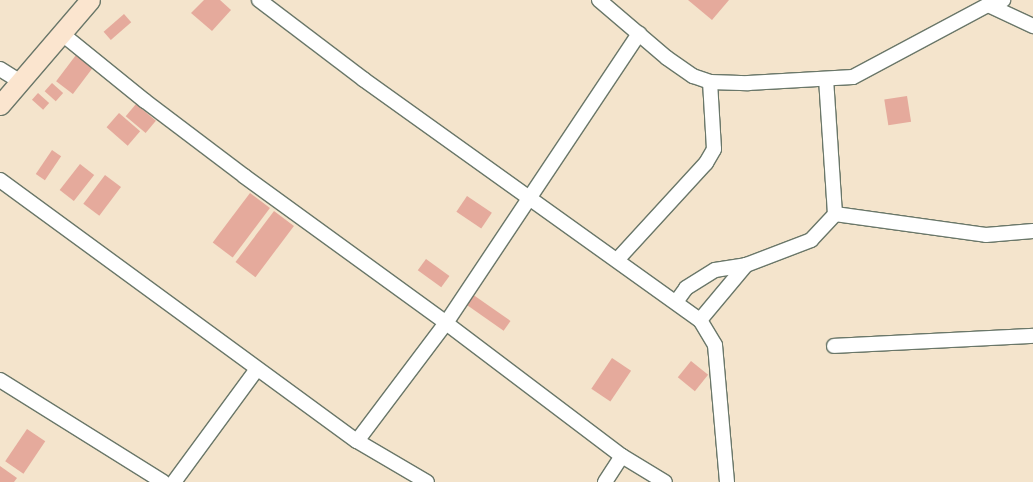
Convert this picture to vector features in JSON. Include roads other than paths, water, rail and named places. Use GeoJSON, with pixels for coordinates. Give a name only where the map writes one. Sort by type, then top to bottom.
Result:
{"type":"FeatureCollection","features":[{"type":"Feature","properties":{"kind":"main road"},"geometry":{"type":"LineString","coordinates":[[0,105],[90,0]]}},
{"type":"Feature","properties":{"kind":"street"},"geometry":{"type":"LineString","coordinates":[[259,0],[334,58],[700,320],[715,345],[727,482]]}},
{"type":"Feature","properties":{"kind":"street"},"geometry":{"type":"LineString","coordinates":[[599,0],[693,76],[710,82],[853,78],[988,5],[1003,0]]}},
{"type":"Feature","properties":{"kind":"street"},"geometry":{"type":"LineString","coordinates":[[988,5],[1033,26]]}},
{"type":"Feature","properties":{"kind":"street"},"geometry":{"type":"LineString","coordinates":[[61,33],[145,101],[206,147],[446,323],[622,456],[665,482]]}},
{"type":"Feature","properties":{"kind":"street"},"geometry":{"type":"LineString","coordinates":[[357,441],[446,323],[639,34]]}},
{"type":"Feature","properties":{"kind":"street"},"geometry":{"type":"LineString","coordinates":[[0,69],[19,81]]}},
{"type":"Feature","properties":{"kind":"street"},"geometry":{"type":"LineString","coordinates":[[676,302],[686,288],[715,270],[746,265],[812,240],[835,214],[826,80]]}},
{"type":"Feature","properties":{"kind":"street"},"geometry":{"type":"LineString","coordinates":[[616,260],[706,163],[714,149],[710,82]]}},
{"type":"Feature","properties":{"kind":"street"},"geometry":{"type":"LineString","coordinates":[[0,180],[357,441],[427,482]]}},
{"type":"Feature","properties":{"kind":"street"},"geometry":{"type":"LineString","coordinates":[[835,214],[986,235],[1033,231]]}},
{"type":"Feature","properties":{"kind":"street"},"geometry":{"type":"LineString","coordinates":[[700,320],[746,265]]}},
{"type":"Feature","properties":{"kind":"street"},"geometry":{"type":"LineString","coordinates":[[834,346],[1033,336]]}},
{"type":"Feature","properties":{"kind":"street"},"geometry":{"type":"LineString","coordinates":[[174,482],[257,369]]}},
{"type":"Feature","properties":{"kind":"street"},"geometry":{"type":"LineString","coordinates":[[0,380],[163,482]]}},
{"type":"Feature","properties":{"kind":"street"},"geometry":{"type":"LineString","coordinates":[[605,482],[622,456]]}}]}
